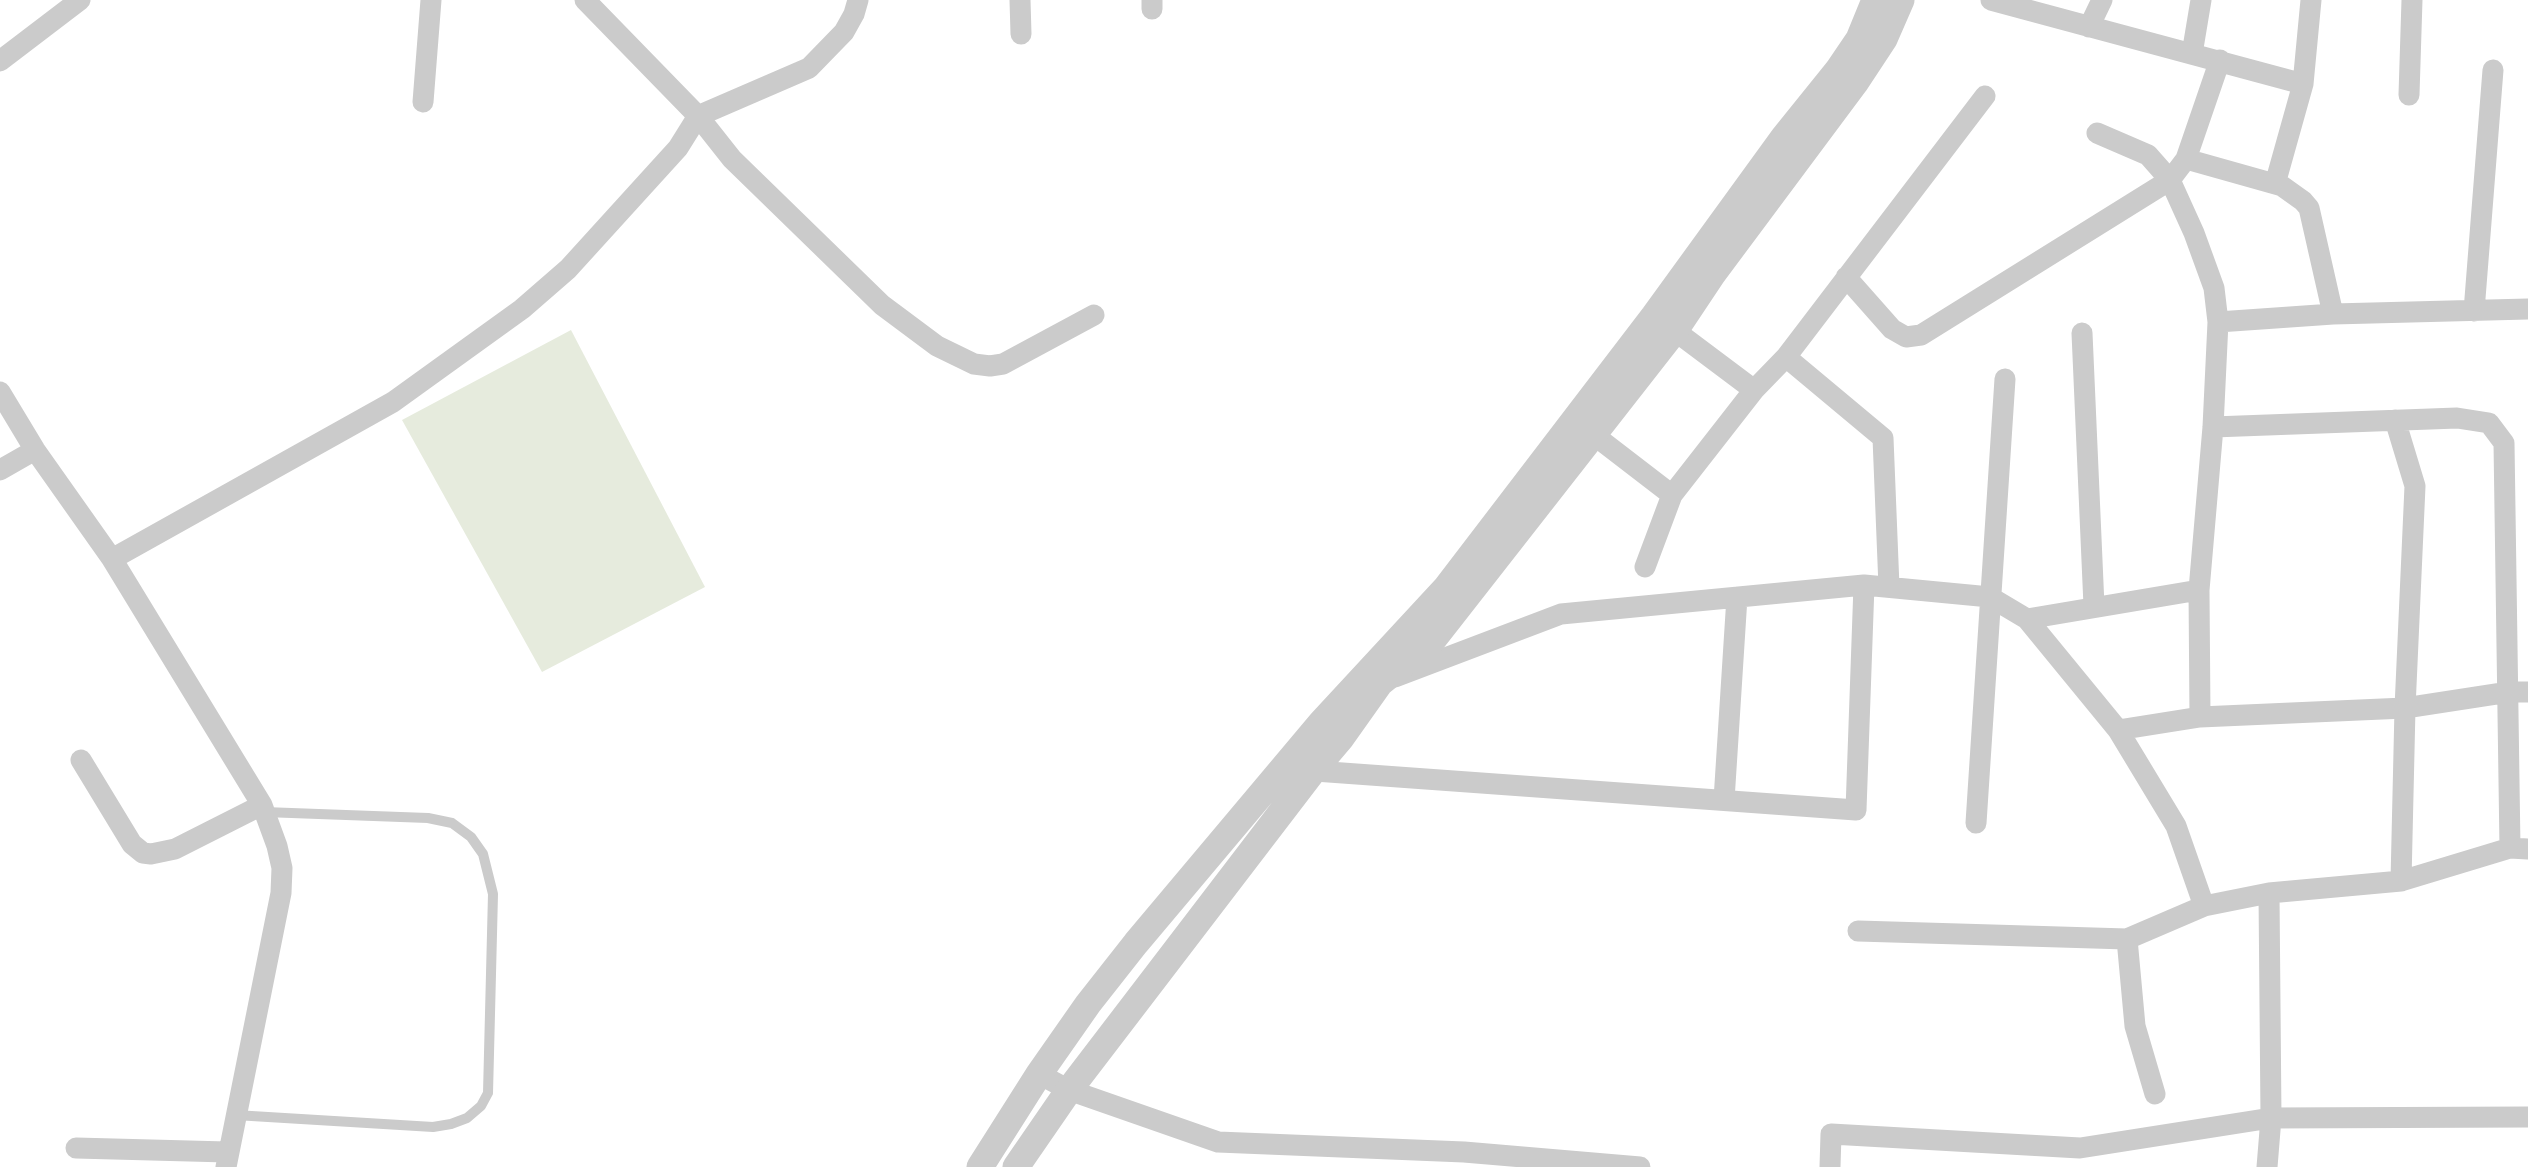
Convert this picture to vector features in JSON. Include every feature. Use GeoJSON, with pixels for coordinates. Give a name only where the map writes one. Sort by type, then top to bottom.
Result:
{"type":"FeatureCollection","features":[{"type":"Feature","properties":{"kind":"street"},"geometry":{"type":"LineString","coordinates":[[0,62],[80,0]]}},
{"type":"Feature","properties":{"kind":"street"},"geometry":{"type":"LineString","coordinates":[[423,102],[431,0]]}},
{"type":"Feature","properties":{"kind":"street"},"geometry":{"type":"LineString","coordinates":[[585,0],[698,116],[732,159],[882,305],[937,346],[959,358],[982,365],[1003,364],[1094,315]]}},
{"type":"Feature","properties":{"kind":"street"},"geometry":{"type":"LineString","coordinates":[[112,559],[393,402],[513,316],[568,268],[678,148],[698,116],[809,68],[844,32],[854,14],[858,0]]}},
{"type":"Feature","properties":{"kind":"street"},"geometry":{"type":"LineString","coordinates":[[1020,0],[1021,34]]}},
{"type":"Feature","properties":{"kind":"street"},"geometry":{"type":"LineString","coordinates":[[1868,44],[1875,0]]}},
{"type":"Feature","properties":{"kind":"street"},"geometry":{"type":"LineString","coordinates":[[1016,1167],[1069,1090],[1313,771],[1341,738],[1373,679],[1432,641],[1594,435],[1784,137],[1838,70],[1868,44],[1884,39],[1901,0]]}},
{"type":"Feature","properties":{"kind":"street"},"geometry":{"type":"LineString","coordinates":[[1991,0],[2303,84]]}},
{"type":"Feature","properties":{"kind":"street"},"geometry":{"type":"LineString","coordinates":[[2089,27],[2102,0]]}},
{"type":"Feature","properties":{"kind":"street"},"geometry":{"type":"LineString","coordinates":[[2192,54],[2201,0]]}},
{"type":"Feature","properties":{"kind":"street"},"geometry":{"type":"LineString","coordinates":[[2282,187],[2303,84],[2311,0]]}},
{"type":"Feature","properties":{"kind":"street"},"geometry":{"type":"LineString","coordinates":[[2409,95],[2412,0]]}},
{"type":"Feature","properties":{"kind":"street"},"geometry":{"type":"LineString","coordinates":[[1846,277],[1871,308],[1892,329],[1906,337],[1921,335],[2170,180],[2186,159],[2220,60]]}},
{"type":"Feature","properties":{"kind":"street"},"geometry":{"type":"LineString","coordinates":[[2474,311],[2493,70]]}},
{"type":"Feature","properties":{"kind":"street"},"geometry":{"type":"LineString","coordinates":[[1645,567],[1672,495],[1754,390],[1786,357],[1985,96]]}},
{"type":"Feature","properties":{"kind":"street"},"geometry":{"type":"LineString","coordinates":[[2097,133],[2148,155],[2170,180],[2196,239],[2214,288],[2218,322],[2199,590],[2200,717]]}},
{"type":"Feature","properties":{"kind":"street"},"geometry":{"type":"LineString","coordinates":[[2186,159],[2282,187],[2309,207],[2333,314]]}},
{"type":"Feature","properties":{"kind":"street"},"geometry":{"type":"LineString","coordinates":[[2218,322],[2333,314],[2528,309]]}},
{"type":"Feature","properties":{"kind":"street"},"geometry":{"type":"LineString","coordinates":[[1665,323],[1754,390]]}},
{"type":"Feature","properties":{"kind":"street"},"geometry":{"type":"LineString","coordinates":[[980,1167],[1039,1074],[1088,1004],[1136,943],[1282,768],[1373,679],[1665,323]]}},
{"type":"Feature","properties":{"kind":"street"},"geometry":{"type":"LineString","coordinates":[[2082,333],[2094,606]]}},
{"type":"Feature","properties":{"kind":"street"},"geometry":{"type":"LineString","coordinates":[[1786,357],[1883,438],[1889,587]]}},
{"type":"Feature","properties":{"kind":"street"},"geometry":{"type":"LineString","coordinates":[[1976,823],[2005,379]]}},
{"type":"Feature","properties":{"kind":"street"},"geometry":{"type":"LineString","coordinates":[[0,392],[35,450],[112,559],[263,808],[277,846],[282,868],[281,893],[226,1159],[76,1148]]}},
{"type":"Feature","properties":{"kind":"street"},"geometry":{"type":"LineString","coordinates":[[1858,931],[2127,939],[2204,906],[2269,893],[2401,881],[2519,848],[2518,692],[2504,443],[2489,423],[2475,420],[2395,420],[2212,427]]}},
{"type":"Feature","properties":{"kind":"street"},"geometry":{"type":"LineString","coordinates":[[2395,420],[2415,486],[2405,708],[2401,881]]}},
{"type":"Feature","properties":{"kind":"street"},"geometry":{"type":"LineString","coordinates":[[1594,435],[1672,495]]}},
{"type":"Feature","properties":{"kind":"street"},"geometry":{"type":"LineString","coordinates":[[0,470],[35,450]]}},
{"type":"Feature","properties":{"kind":"street"},"geometry":{"type":"LineString","coordinates":[[1373,679],[1561,614],[1864,585],[1990,597],[2027,619],[2118,730],[2176,826],[2204,906]]}},
{"type":"Feature","properties":{"kind":"street"},"geometry":{"type":"LineString","coordinates":[[1282,768],[1856,810],[1864,585]]}},
{"type":"Feature","properties":{"kind":"street"},"geometry":{"type":"LineString","coordinates":[[2027,619],[2199,590]]}},
{"type":"Feature","properties":{"kind":"street"},"geometry":{"type":"LineString","coordinates":[[1724,800],[1737,597]]}},
{"type":"Feature","properties":{"kind":"street"},"geometry":{"type":"LineString","coordinates":[[2118,730],[2200,717],[2405,708],[2518,692]]}},
{"type":"Feature","properties":{"kind":"street"},"geometry":{"type":"LineString","coordinates":[[81,760],[132,844],[143,853],[158,853],[175,849],[263,808]]}},
{"type":"Feature","properties":{"kind":"street"},"geometry":{"type":"LineString","coordinates":[[2267,1167],[2271,1118],[2269,893]]}},
{"type":"Feature","properties":{"kind":"street"},"geometry":{"type":"LineString","coordinates":[[2127,939],[2135,1026],[2155,1094]]}},
{"type":"Feature","properties":{"kind":"street"},"geometry":{"type":"LineString","coordinates":[[1039,1074],[1069,1090],[1218,1142],[1464,1160],[1640,1167]]}},
{"type":"Feature","properties":{"kind":"street"},"geometry":{"type":"LineString","coordinates":[[1830,1167],[1831,1134],[2080,1148],[2271,1118],[2528,1118]]}},
{"type":"Feature","properties":{"kind":"lane"},"geometry":{"type":"LineString","coordinates":[[235,1115],[433,1127],[467,1118],[481,1106],[488,1093],[493,894],[483,854],[471,837],[452,823],[428,818],[263,808]]}},
{"type":"Feature","properties":{"kind":"shaded area"},"geometry":{"type":"Polygon","coordinates":[[[571,330],[705,587],[542,672],[402,420],[571,330]]]}}]}
